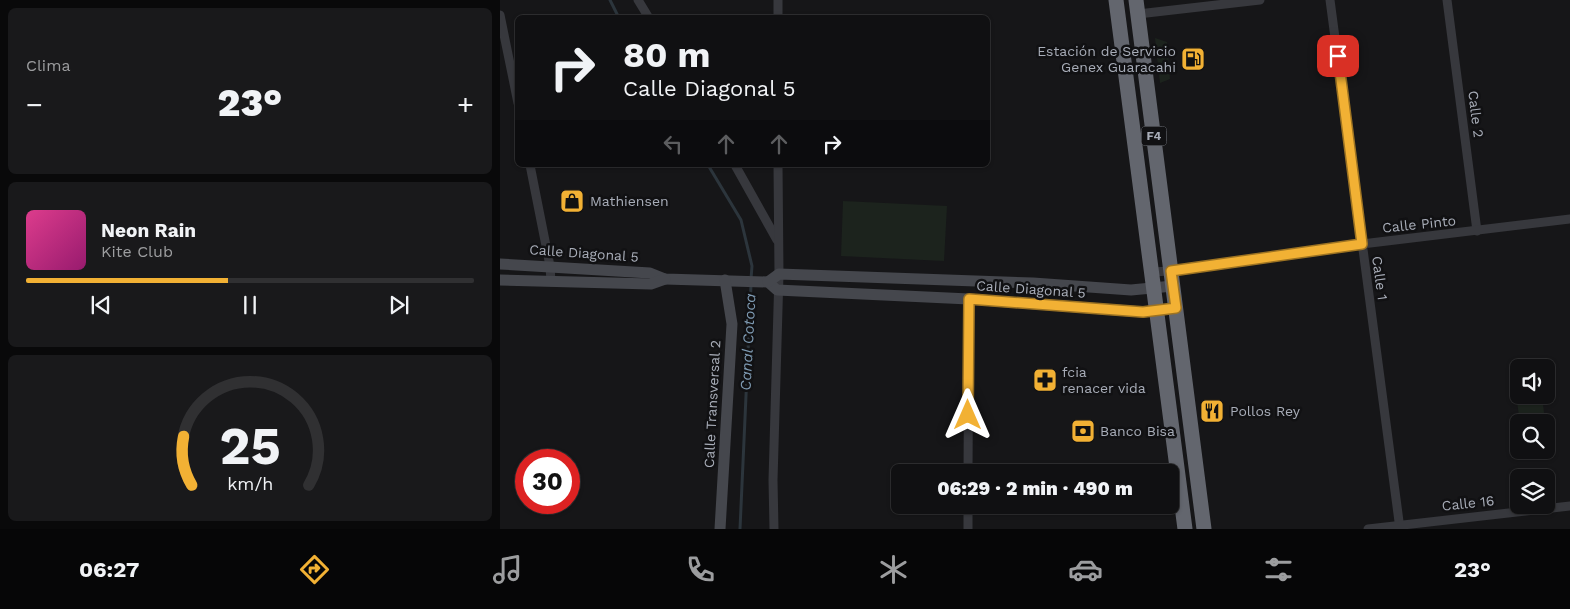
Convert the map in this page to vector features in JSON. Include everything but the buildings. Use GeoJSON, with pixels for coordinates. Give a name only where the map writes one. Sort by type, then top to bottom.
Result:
{"type":"FeatureCollection","features":[{"type":"Feature","properties":{"kind":"highway","name":"F4"},"geometry":{"type":"LineString","coordinates":[[1116,0],[1185,529]]}},
{"type":"Feature","properties":{"kind":"highway","name":"F4"},"geometry":{"type":"LineString","coordinates":[[1137,7],[1204,529]]}},
{"type":"Feature","properties":{"kind":"street"},"geometry":{"type":"LineString","coordinates":[[638,0],[647,15]]}},
{"type":"Feature","properties":{"kind":"street"},"geometry":{"type":"LineString","coordinates":[[778,0],[778,15]]}},
{"type":"Feature","properties":{"kind":"street"},"geometry":{"type":"LineString","coordinates":[[1137,7],[1260,0]]}},
{"type":"Feature","properties":{"kind":"street","name":"Calle 1"},"geometry":{"type":"LineString","coordinates":[[1330,0],[1400,527]]}},
{"type":"Feature","properties":{"kind":"street","name":"Calle 2"},"geometry":{"type":"LineString","coordinates":[[1447,0],[1477,231]]}},
{"type":"Feature","properties":{"kind":"street"},"geometry":{"type":"LineString","coordinates":[[500,15],[515,88]]}},
{"type":"Feature","properties":{"kind":"street"},"geometry":{"type":"LineString","coordinates":[[530,167],[550,266],[551,282]]}},
{"type":"Feature","properties":{"kind":"street"},"geometry":{"type":"LineString","coordinates":[[736,167],[778,242]]}},
{"type":"Feature","properties":{"kind":"street"},"geometry":{"type":"LineString","coordinates":[[774,529],[779,274],[778,167]]}},
{"type":"Feature","properties":{"kind":"street","name":"Calle Pinto"},"geometry":{"type":"LineString","coordinates":[[1152,272],[1172,279],[1362,244],[1570,220]]}},
{"type":"Feature","properties":{"kind":"street","name":"Calle Diagonal 5"},"geometry":{"type":"LineString","coordinates":[[500,264],[650,273],[665,278],[766,282]]}},
{"type":"Feature","properties":{"kind":"street"},"geometry":{"type":"LineString","coordinates":[[778,290],[766,282],[779,274]]}},
{"type":"Feature","properties":{"kind":"street","name":"Calle Diagonal 5"},"geometry":{"type":"LineString","coordinates":[[779,274],[1033,283],[1131,290],[1154,289],[1172,279]]}},
{"type":"Feature","properties":{"kind":"street","name":"Calle Diagonal 5"},"geometry":{"type":"LineString","coordinates":[[500,280],[651,284],[665,278]]}},
{"type":"Feature","properties":{"kind":"street","name":"Calle Transversal 2"},"geometry":{"type":"LineString","coordinates":[[720,529],[732,324],[725,280]]}},
{"type":"Feature","properties":{"kind":"street","name":"Calle Diagonal 5"},"geometry":{"type":"LineString","coordinates":[[778,290],[969,299],[1143,312],[1176,308]]}},
{"type":"Feature","properties":{"kind":"street"},"geometry":{"type":"LineString","coordinates":[[968,464],[969,299]]}},
{"type":"Feature","properties":{"kind":"street","name":"Calle 16"},"geometry":{"type":"LineString","coordinates":[[1368,529],[1400,527],[1570,506]]}},
{"type":"Feature","properties":{"kind":"street"},"geometry":{"type":"LineString","coordinates":[[968,514],[968,529]]}},
{"type":"Feature","properties":{"kind":"shaded area"},"geometry":{"type":"Polygon","coordinates":[[[1155,38],[1167,42],[1170,79],[1160,83],[1155,38]]]}},
{"type":"Feature","properties":{"kind":"shaded area"},"geometry":{"type":"Polygon","coordinates":[[[843,201],[947,206],[944,261],[841,256],[843,201]]]}},
{"type":"Feature","properties":{"kind":"shaded area"},"geometry":{"type":"Polygon","coordinates":[[[1517,404],[1543,404],[1544,413],[1519,414],[1517,404]]]}},
{"type":"Feature","properties":{"kind":"waterway","name":"Canal Cotoca"},"geometry":{"type":"LineString","coordinates":[[610,0],[618,15]]}},
{"type":"Feature","properties":{"kind":"waterway","name":"Canal Cotoca"},"geometry":{"type":"LineString","coordinates":[[709,167],[741,220],[752,266],[751,279]]}},
{"type":"Feature","properties":{"kind":"waterway","name":"Canal Cotoca"},"geometry":{"type":"LineString","coordinates":[[740,529],[751,285]]}},
{"type":"Feature","properties":{"kind":"place","name":"Estación de Servicio Genex Guaracahi"},"geometry":{"type":"Point","coordinates":[1193,59]}},
{"type":"Feature","properties":{"kind":"place","name":"Mathiensen"},"geometry":{"type":"Point","coordinates":[572,201]}},
{"type":"Feature","properties":{"kind":"place","name":"fcia renacer vida"},"geometry":{"type":"Point","coordinates":[1045,380]}},
{"type":"Feature","properties":{"kind":"place","name":"Pollos Rey"},"geometry":{"type":"Point","coordinates":[1212,411]}},
{"type":"Feature","properties":{"kind":"place","name":"Banco Bisa"},"geometry":{"type":"Point","coordinates":[1083,431]}},
{"type":"Feature","properties":{"kind":"route"},"geometry":{"type":"LineString","coordinates":[[968,415],[969,299],[1143,312],[1157,311],[1176,308],[1171,271],[1362,244],[1338,56]]}}]}
